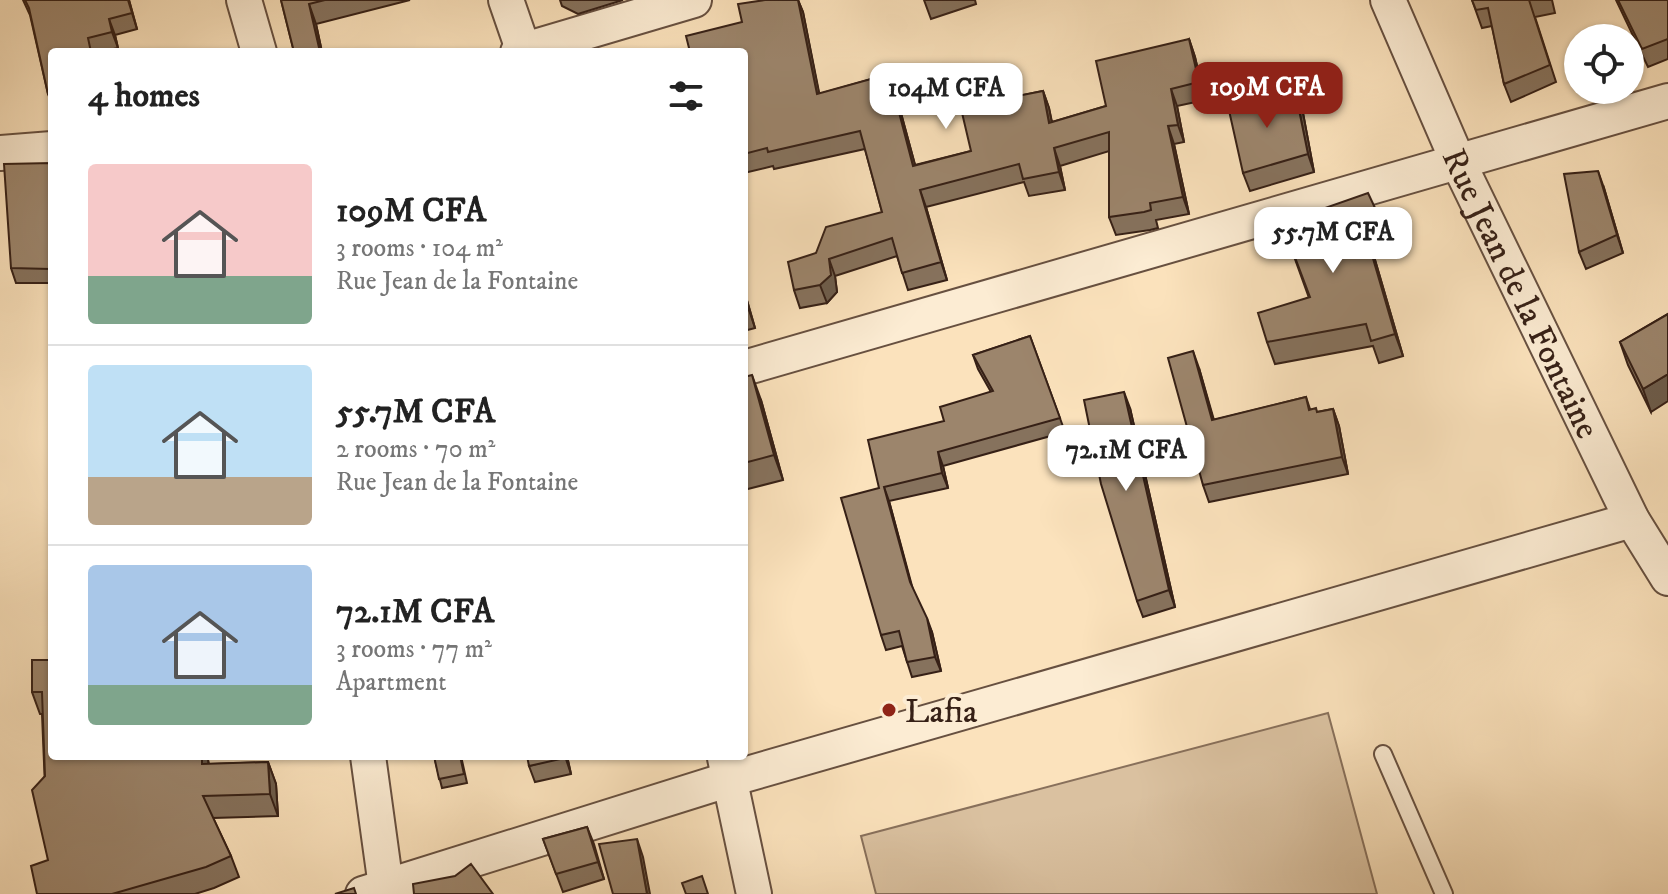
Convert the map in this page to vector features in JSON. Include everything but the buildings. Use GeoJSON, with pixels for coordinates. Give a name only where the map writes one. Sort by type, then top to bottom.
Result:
{"type":"FeatureCollection","features":[{"type":"Feature","properties":{"kind":"street"},"geometry":{"type":"LineString","coordinates":[[244,0],[258,48]]}},
{"type":"Feature","properties":{"kind":"street"},"geometry":{"type":"LineString","coordinates":[[506,0],[521,48]]}},
{"type":"Feature","properties":{"kind":"street"},"geometry":{"type":"LineString","coordinates":[[532,48],[694,0]]}},
{"type":"Feature","properties":{"kind":"street","name":"Rue Jean de la Fontaine"},"geometry":{"type":"LineString","coordinates":[[1388,0],[1459,164],[1632,520],[1668,578]]}},
{"type":"Feature","properties":{"kind":"street"},"geometry":{"type":"LineString","coordinates":[[748,367],[1459,164],[1668,101]]}},
{"type":"Feature","properties":{"kind":"street"},"geometry":{"type":"LineString","coordinates":[[0,153],[48,149]]}},
{"type":"Feature","properties":{"kind":"street"},"geometry":{"type":"LineString","coordinates":[[368,760],[379,892],[727,768],[1632,520]]}},
{"type":"Feature","properties":{"kind":"street"},"geometry":{"type":"LineString","coordinates":[[727,768],[754,894]]}},
{"type":"Feature","properties":{"kind":"lane"},"geometry":{"type":"LineString","coordinates":[[1383,754],[1444,894]]}},
{"type":"Feature","properties":{"kind":"shaded area"},"geometry":{"type":"Polygon","coordinates":[[[1328,713],[1377,894],[876,894],[861,836],[1328,713]]]}},
{"type":"Feature","properties":{"kind":"place","name":"Lafia"},"geometry":{"type":"Point","coordinates":[889,710]}}]}
